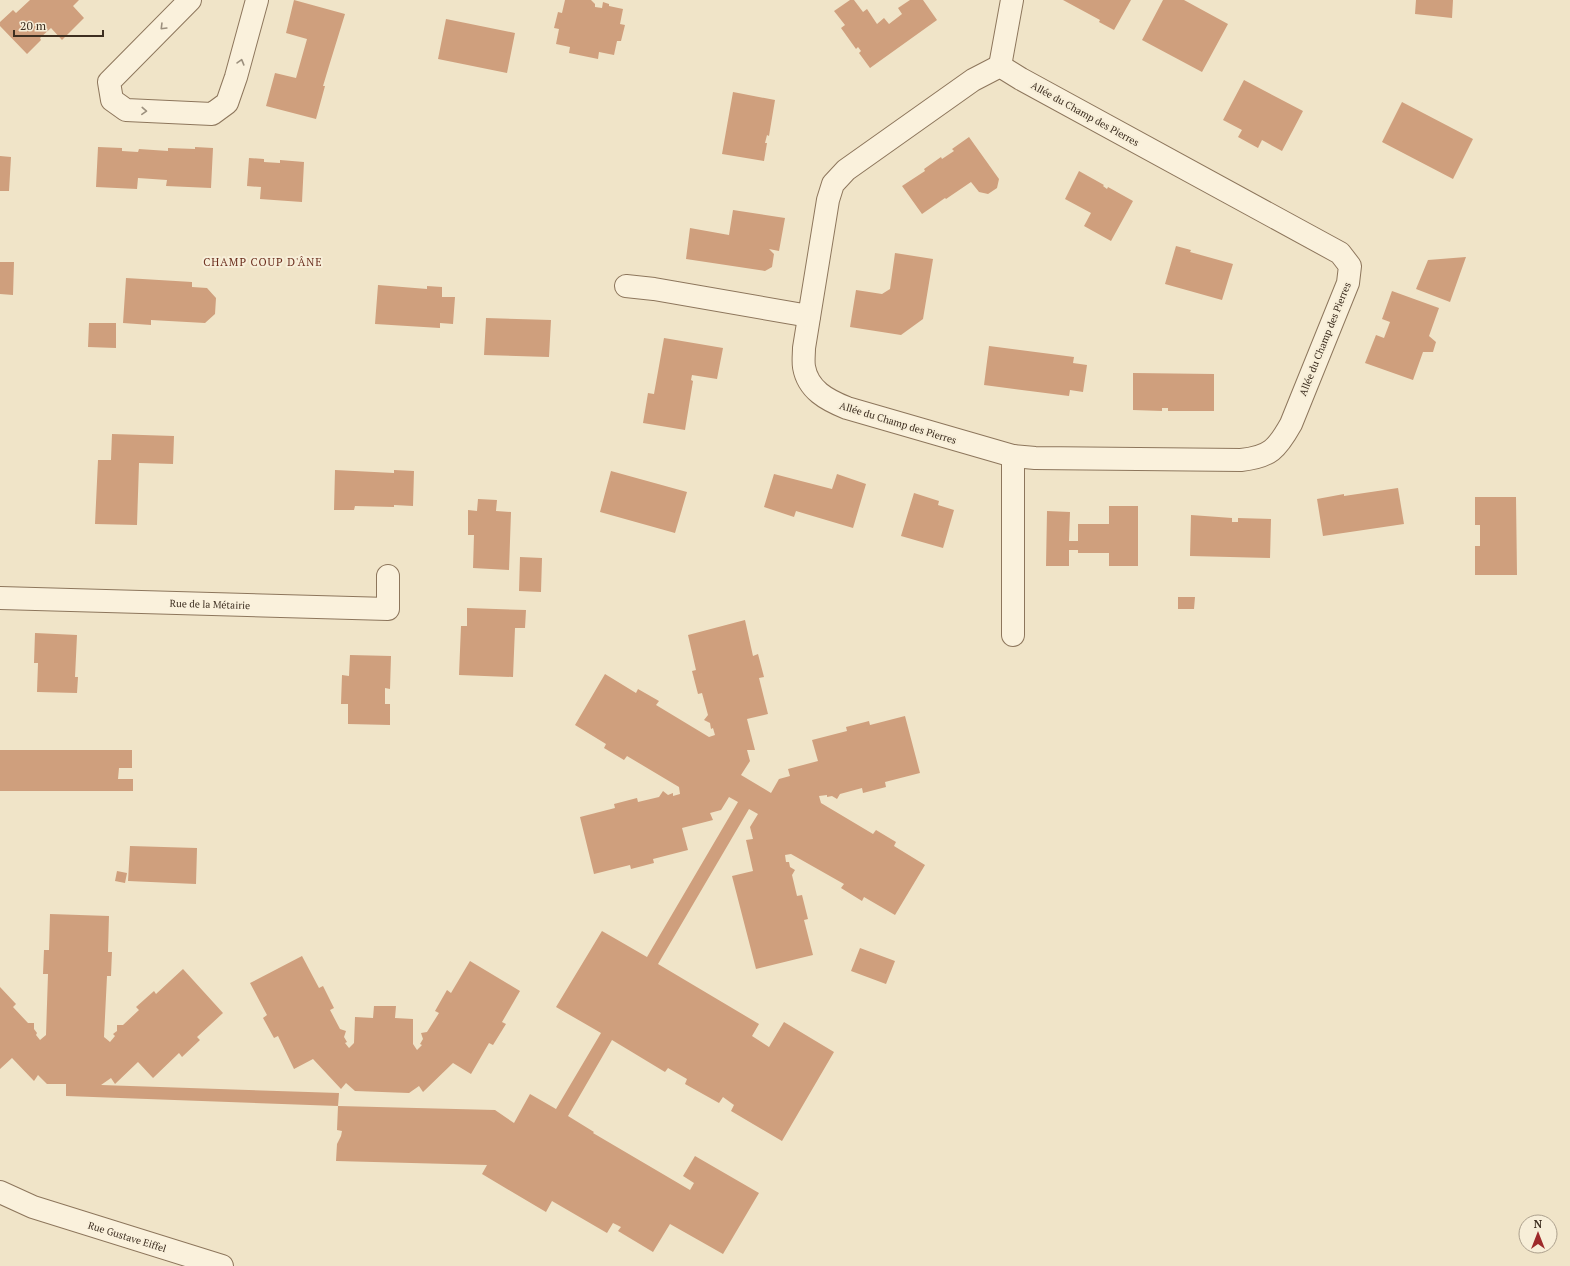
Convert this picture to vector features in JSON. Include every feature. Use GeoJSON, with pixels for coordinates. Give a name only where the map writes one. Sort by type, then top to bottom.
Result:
{"type":"FeatureCollection","features":[{"type":"Feature","properties":{"kind":"street"},"geometry":{"type":"LineString","coordinates":[[184,2],[109,82],[112,100],[126,110],[212,114],[227,103],[236,77],[257,0]]}},
{"type":"Feature","properties":{"kind":"street"},"geometry":{"type":"LineString","coordinates":[[1000,66],[1012,0]]}},
{"type":"Feature","properties":{"kind":"street","name":"Allée du Champ des Pierres"},"geometry":{"type":"LineString","coordinates":[[1000,66],[1021,79],[1340,252],[1350,266],[1348,283],[1291,424],[1282,441],[1272,451],[1258,458],[1240,460],[1035,458],[1013,456],[847,408],[830,401],[819,394],[810,382],[804,367],[804,348],[828,200],[833,184],[846,170],[954,93],[973,80],[1000,66]]}},
{"type":"Feature","properties":{"kind":"street"},"geometry":{"type":"LineString","coordinates":[[626,286],[654,289],[809,316]]}},
{"type":"Feature","properties":{"kind":"street"},"geometry":{"type":"LineString","coordinates":[[1013,456],[1013,635]]}},
{"type":"Feature","properties":{"kind":"street","name":"Rue de la Métairie"},"geometry":{"type":"LineString","coordinates":[[0,598],[388,609],[388,576]]}},
{"type":"Feature","properties":{"kind":"street","name":"Rue Gustave Eiffel"},"geometry":{"type":"LineString","coordinates":[[0,1192],[33,1207],[222,1266]]}},
{"type":"Feature","properties":{"kind":"street","name":"Rue Gustave Eiffel"},"geometry":{"type":"LineString","coordinates":[[0,1207],[33,1207]]}},
{"type":"Feature","properties":{"kind":"building"},"geometry":{"type":"Polygon","coordinates":[[[30,0],[79,0],[73,6],[84,18],[62,40],[51,28],[40,38],[41,40],[27,54],[0,26],[0,22],[13,10],[16,13],[30,0]]]}},
{"type":"Feature","properties":{"kind":"building"},"geometry":{"type":"Polygon","coordinates":[[[294,0],[345,14],[323,86],[325,86],[316,119],[266,106],[275,73],[296,78],[307,39],[286,33],[294,0]]]}},
{"type":"Feature","properties":{"kind":"building"},"geometry":{"type":"Polygon","coordinates":[[[565,0],[591,0],[595,4],[595,7],[602,8],[603,2],[609,4],[609,6],[623,9],[620,24],[625,25],[621,41],[617,41],[614,55],[599,52],[598,59],[569,53],[570,47],[556,44],[559,29],[554,28],[558,12],[562,13],[565,0]]]}},
{"type":"Feature","properties":{"kind":"building"},"geometry":{"type":"Polygon","coordinates":[[[850,0],[854,0],[863,12],[867,9],[877,24],[884,18],[889,24],[902,14],[898,8],[910,0],[923,0],[937,20],[870,68],[859,53],[861,51],[858,47],[856,49],[841,28],[845,25],[834,11],[850,0]]]}},
{"type":"Feature","properties":{"kind":"building"},"geometry":{"type":"Polygon","coordinates":[[[1063,0],[1131,0],[1114,30],[1099,22],[1100,20],[1063,0]]]}},
{"type":"Feature","properties":{"kind":"building"},"geometry":{"type":"Polygon","coordinates":[[[1163,0],[1184,0],[1228,24],[1202,72],[1142,40],[1163,0]]]}},
{"type":"Feature","properties":{"kind":"building"},"geometry":{"type":"Polygon","coordinates":[[[1416,0],[1453,0],[1452,18],[1415,14],[1416,0]]]}},
{"type":"Feature","properties":{"kind":"building"},"geometry":{"type":"Polygon","coordinates":[[[446,19],[515,33],[507,73],[438,59],[446,19]]]}},
{"type":"Feature","properties":{"kind":"building"},"geometry":{"type":"Polygon","coordinates":[[[1244,80],[1303,111],[1282,151],[1262,140],[1258,148],[1238,137],[1242,130],[1223,120],[1244,80]]]}},
{"type":"Feature","properties":{"kind":"building"},"geometry":{"type":"Polygon","coordinates":[[[733,92],[775,100],[769,136],[767,135],[765,143],[767,143],[764,161],[722,154],[733,92]]]}},
{"type":"Feature","properties":{"kind":"building"},"geometry":{"type":"Polygon","coordinates":[[[1402,102],[1473,139],[1453,179],[1382,142],[1402,102]]]}},
{"type":"Feature","properties":{"kind":"building"},"geometry":{"type":"Polygon","coordinates":[[[969,137],[999,179],[997,188],[988,194],[979,192],[971,182],[922,214],[902,186],[925,171],[924,169],[941,157],[942,159],[954,151],[952,149],[969,137]]]}},
{"type":"Feature","properties":{"kind":"building"},"geometry":{"type":"Polygon","coordinates":[[[98,147],[122,148],[122,151],[138,152],[139,149],[168,151],[168,148],[213,148],[211,188],[166,186],[167,180],[138,178],[137,189],[96,187],[98,147]]]}},
{"type":"Feature","properties":{"kind":"building"},"geometry":{"type":"Polygon","coordinates":[[[0,156],[11,157],[9,191],[0,191],[0,156]]]}},
{"type":"Feature","properties":{"kind":"building"},"geometry":{"type":"Polygon","coordinates":[[[249,158],[264,159],[264,162],[280,163],[280,160],[304,162],[302,202],[260,199],[261,187],[247,186],[249,158]]]}},
{"type":"Feature","properties":{"kind":"building"},"geometry":{"type":"Polygon","coordinates":[[[1079,171],[1104,185],[1103,186],[1107,189],[1108,187],[1133,201],[1111,241],[1084,226],[1091,213],[1065,199],[1079,171]]]}},
{"type":"Feature","properties":{"kind":"building"},"geometry":{"type":"Polygon","coordinates":[[[733,210],[785,218],[779,251],[769,249],[774,254],[772,267],[765,271],[686,259],[690,228],[729,235],[733,210]]]}},
{"type":"Feature","properties":{"kind":"building"},"geometry":{"type":"Polygon","coordinates":[[[1176,246],[1191,250],[1190,252],[1233,264],[1222,300],[1165,284],[1176,246]]]}},
{"type":"Feature","properties":{"kind":"building"},"geometry":{"type":"Polygon","coordinates":[[[895,253],[933,259],[923,319],[901,335],[850,327],[856,290],[882,294],[890,289],[895,253]]]}},
{"type":"Feature","properties":{"kind":"building"},"geometry":{"type":"Polygon","coordinates":[[[1466,257],[1450,302],[1416,289],[1428,260],[1466,257]]]}},
{"type":"Feature","properties":{"kind":"building"},"geometry":{"type":"Polygon","coordinates":[[[0,262],[14,262],[13,295],[0,294],[0,262]]]}},
{"type":"Feature","properties":{"kind":"building"},"geometry":{"type":"Polygon","coordinates":[[[126,278],[192,282],[192,287],[207,288],[216,298],[215,314],[205,323],[151,320],[151,325],[123,323],[126,278]]]}},
{"type":"Feature","properties":{"kind":"building"},"geometry":{"type":"Polygon","coordinates":[[[378,285],[427,289],[427,286],[442,287],[442,297],[455,297],[453,324],[440,323],[440,328],[375,324],[378,285]]]}},
{"type":"Feature","properties":{"kind":"building"},"geometry":{"type":"Polygon","coordinates":[[[1392,291],[1439,308],[1429,336],[1436,342],[1433,352],[1423,352],[1413,380],[1365,363],[1376,335],[1384,338],[1390,322],[1382,319],[1392,291]]]}},
{"type":"Feature","properties":{"kind":"building"},"geometry":{"type":"Polygon","coordinates":[[[486,318],[551,320],[549,357],[484,355],[486,318]]]}},
{"type":"Feature","properties":{"kind":"building"},"geometry":{"type":"Polygon","coordinates":[[[89,323],[116,323],[116,348],[88,347],[89,323]]]}},
{"type":"Feature","properties":{"kind":"building"},"geometry":{"type":"Polygon","coordinates":[[[664,338],[723,348],[717,379],[692,375],[691,380],[693,381],[685,430],[643,423],[648,393],[654,394],[664,338]]]}},
{"type":"Feature","properties":{"kind":"building"},"geometry":{"type":"Polygon","coordinates":[[[989,346],[1074,357],[1073,363],[1087,365],[1083,392],[1070,390],[1069,396],[984,385],[989,346]]]}},
{"type":"Feature","properties":{"kind":"building"},"geometry":{"type":"Polygon","coordinates":[[[1133,373],[1214,374],[1214,411],[1168,411],[1168,408],[1162,408],[1162,411],[1133,410],[1133,373]]]}},
{"type":"Feature","properties":{"kind":"building"},"geometry":{"type":"Polygon","coordinates":[[[112,434],[174,436],[173,464],[139,463],[137,525],[95,524],[98,460],[111,460],[112,434]]]}},
{"type":"Feature","properties":{"kind":"building"},"geometry":{"type":"Polygon","coordinates":[[[335,470],[394,473],[394,470],[414,471],[413,506],[355,506],[354,510],[334,510],[335,470]]]}},
{"type":"Feature","properties":{"kind":"building"},"geometry":{"type":"Polygon","coordinates":[[[611,471],[687,492],[675,533],[600,512],[611,471]]]}},
{"type":"Feature","properties":{"kind":"building"},"geometry":{"type":"Polygon","coordinates":[[[774,474],[832,489],[837,474],[866,484],[853,528],[796,511],[794,517],[764,507],[774,474]]]}},
{"type":"Feature","properties":{"kind":"building"},"geometry":{"type":"Polygon","coordinates":[[[1398,488],[1404,524],[1323,536],[1317,499],[1344,494],[1344,496],[1398,488]]]}},
{"type":"Feature","properties":{"kind":"building"},"geometry":{"type":"Polygon","coordinates":[[[914,493],[939,501],[938,505],[954,510],[943,548],[901,536],[914,493]]]}},
{"type":"Feature","properties":{"kind":"building"},"geometry":{"type":"Polygon","coordinates":[[[1475,497],[1516,497],[1517,575],[1475,575],[1475,546],[1480,546],[1480,525],[1475,525],[1475,497]]]}},
{"type":"Feature","properties":{"kind":"building"},"geometry":{"type":"Polygon","coordinates":[[[478,499],[497,500],[496,511],[511,512],[509,570],[473,568],[474,535],[468,535],[468,510],[477,511],[478,499]]]}},
{"type":"Feature","properties":{"kind":"building"},"geometry":{"type":"Polygon","coordinates":[[[1109,506],[1138,506],[1138,566],[1109,566],[1109,553],[1078,553],[1078,550],[1069,550],[1069,566],[1046,566],[1047,511],[1070,512],[1069,541],[1078,541],[1078,524],[1109,524],[1109,506]]]}},
{"type":"Feature","properties":{"kind":"building"},"geometry":{"type":"Polygon","coordinates":[[[1191,515],[1232,518],[1232,522],[1238,522],[1238,518],[1271,519],[1270,558],[1190,556],[1191,515]]]}},
{"type":"Feature","properties":{"kind":"building"},"geometry":{"type":"Polygon","coordinates":[[[520,557],[542,558],[541,592],[519,591],[520,557]]]}},
{"type":"Feature","properties":{"kind":"building"},"geometry":{"type":"Polygon","coordinates":[[[1178,597],[1195,597],[1194,609],[1178,609],[1178,597]]]}},
{"type":"Feature","properties":{"kind":"building"},"geometry":{"type":"Polygon","coordinates":[[[467,608],[526,610],[525,628],[515,628],[513,677],[459,675],[461,626],[467,626],[467,608]]]}},
{"type":"Feature","properties":{"kind":"building"},"geometry":{"type":"Polygon","coordinates":[[[745,620],[753,656],[758,654],[764,677],[759,678],[768,714],[747,719],[755,750],[747,750],[750,761],[741,775],[771,793],[779,779],[790,776],[788,769],[818,761],[812,740],[847,731],[846,727],[869,721],[870,725],[905,716],[920,773],[885,782],[886,787],[863,793],[862,788],[840,794],[837,799],[832,796],[827,797],[827,795],[819,796],[821,803],[873,834],[876,830],[896,842],[894,846],[925,865],[895,915],[864,897],[862,901],[841,888],[844,884],[791,854],[785,855],[786,862],[789,862],[790,867],[795,870],[792,875],[797,896],[802,895],[808,919],[804,920],[813,955],[756,969],[732,876],[753,871],[746,840],[753,839],[750,827],[758,814],[749,809],[658,964],[759,1024],[752,1036],[769,1047],[784,1022],[834,1052],[782,1141],[731,1111],[734,1105],[723,1097],[719,1103],[685,1084],[687,1079],[668,1068],[665,1072],[612,1040],[568,1116],[594,1132],[593,1133],[690,1190],[694,1183],[683,1176],[695,1156],[759,1193],[723,1254],[670,1224],[653,1252],[618,1231],[621,1227],[613,1223],[607,1233],[552,1201],[546,1212],[482,1174],[487,1165],[336,1161],[337,1144],[342,1131],[337,1130],[338,1106],[495,1110],[514,1123],[530,1094],[556,1109],[601,1033],[556,1007],[602,931],[647,957],[738,802],[729,797],[721,810],[710,813],[713,820],[682,828],[688,850],[653,859],[654,863],[631,869],[630,865],[594,874],[580,817],[615,808],[614,804],[637,798],[638,802],[659,797],[663,791],[668,795],[673,793],[673,796],[680,794],[679,787],[627,756],[624,760],[604,748],[606,744],[575,725],[605,674],[636,693],[638,689],[659,701],[656,705],[709,737],[715,735],[713,728],[711,729],[710,723],[704,720],[708,715],[702,693],[698,694],[692,671],[696,670],[688,635],[745,620]]]}},
{"type":"Feature","properties":{"kind":"building"},"geometry":{"type":"Polygon","coordinates":[[[35,633],[77,635],[75,677],[78,677],[77,693],[37,692],[38,663],[34,663],[35,633]]]}},
{"type":"Feature","properties":{"kind":"building"},"geometry":{"type":"Polygon","coordinates":[[[350,655],[391,656],[390,689],[385,688],[385,704],[390,704],[390,725],[348,724],[348,704],[341,704],[342,675],[349,676],[350,655]]]}},
{"type":"Feature","properties":{"kind":"building"},"geometry":{"type":"Polygon","coordinates":[[[0,750],[132,750],[132,768],[119,768],[118,779],[133,779],[133,791],[0,791],[0,750]]]}},
{"type":"Feature","properties":{"kind":"building"},"geometry":{"type":"Polygon","coordinates":[[[130,846],[197,848],[196,884],[128,881],[130,846]]]}},
{"type":"Feature","properties":{"kind":"building"},"geometry":{"type":"Polygon","coordinates":[[[117,871],[127,873],[125,883],[115,881],[117,871]]]}},
{"type":"Feature","properties":{"kind":"building"},"geometry":{"type":"Polygon","coordinates":[[[50,914],[109,916],[108,952],[112,952],[111,976],[107,976],[104,1037],[110,1042],[115,1036],[113,1034],[117,1031],[117,1025],[123,1025],[139,1010],[136,1007],[154,991],[156,994],[183,969],[223,1013],[197,1037],[200,1040],[182,1057],[179,1053],[153,1078],[138,1062],[115,1084],[111,1078],[101,1085],[339,1093],[338,1106],[66,1096],[66,1084],[47,1084],[38,1075],[34,1081],[12,1058],[0,1069],[0,987],[16,1004],[13,1007],[28,1023],[34,1023],[34,1029],[37,1033],[36,1035],[40,1040],[46,1035],[48,974],[43,974],[44,950],[49,950],[50,914]]]}},
{"type":"Feature","properties":{"kind":"building"},"geometry":{"type":"Polygon","coordinates":[[[860,948],[895,961],[886,984],[851,971],[860,948]]]}},
{"type":"Feature","properties":{"kind":"building"},"geometry":{"type":"Polygon","coordinates":[[[302,956],[319,988],[323,986],[334,1008],[330,1010],[340,1029],[346,1031],[344,1037],[347,1042],[345,1043],[349,1048],[354,1043],[355,1017],[373,1018],[374,1006],[396,1006],[395,1018],[413,1019],[413,1044],[417,1050],[422,1045],[420,1044],[423,1039],[421,1033],[427,1032],[439,1013],[435,1011],[447,990],[451,993],[470,961],[520,991],[502,1022],[506,1024],[493,1045],[489,1043],[471,1074],[453,1063],[423,1092],[419,1086],[409,1093],[355,1091],[346,1083],[341,1089],[313,1059],[294,1069],[278,1036],[274,1038],[263,1018],[267,1015],[250,983],[302,956]]]}},
{"type":"Feature","properties":{"kind":"district","name":"CHAMP COUP D'ÂNE"},"geometry":{"type":"Point","coordinates":[263,262]}}]}
